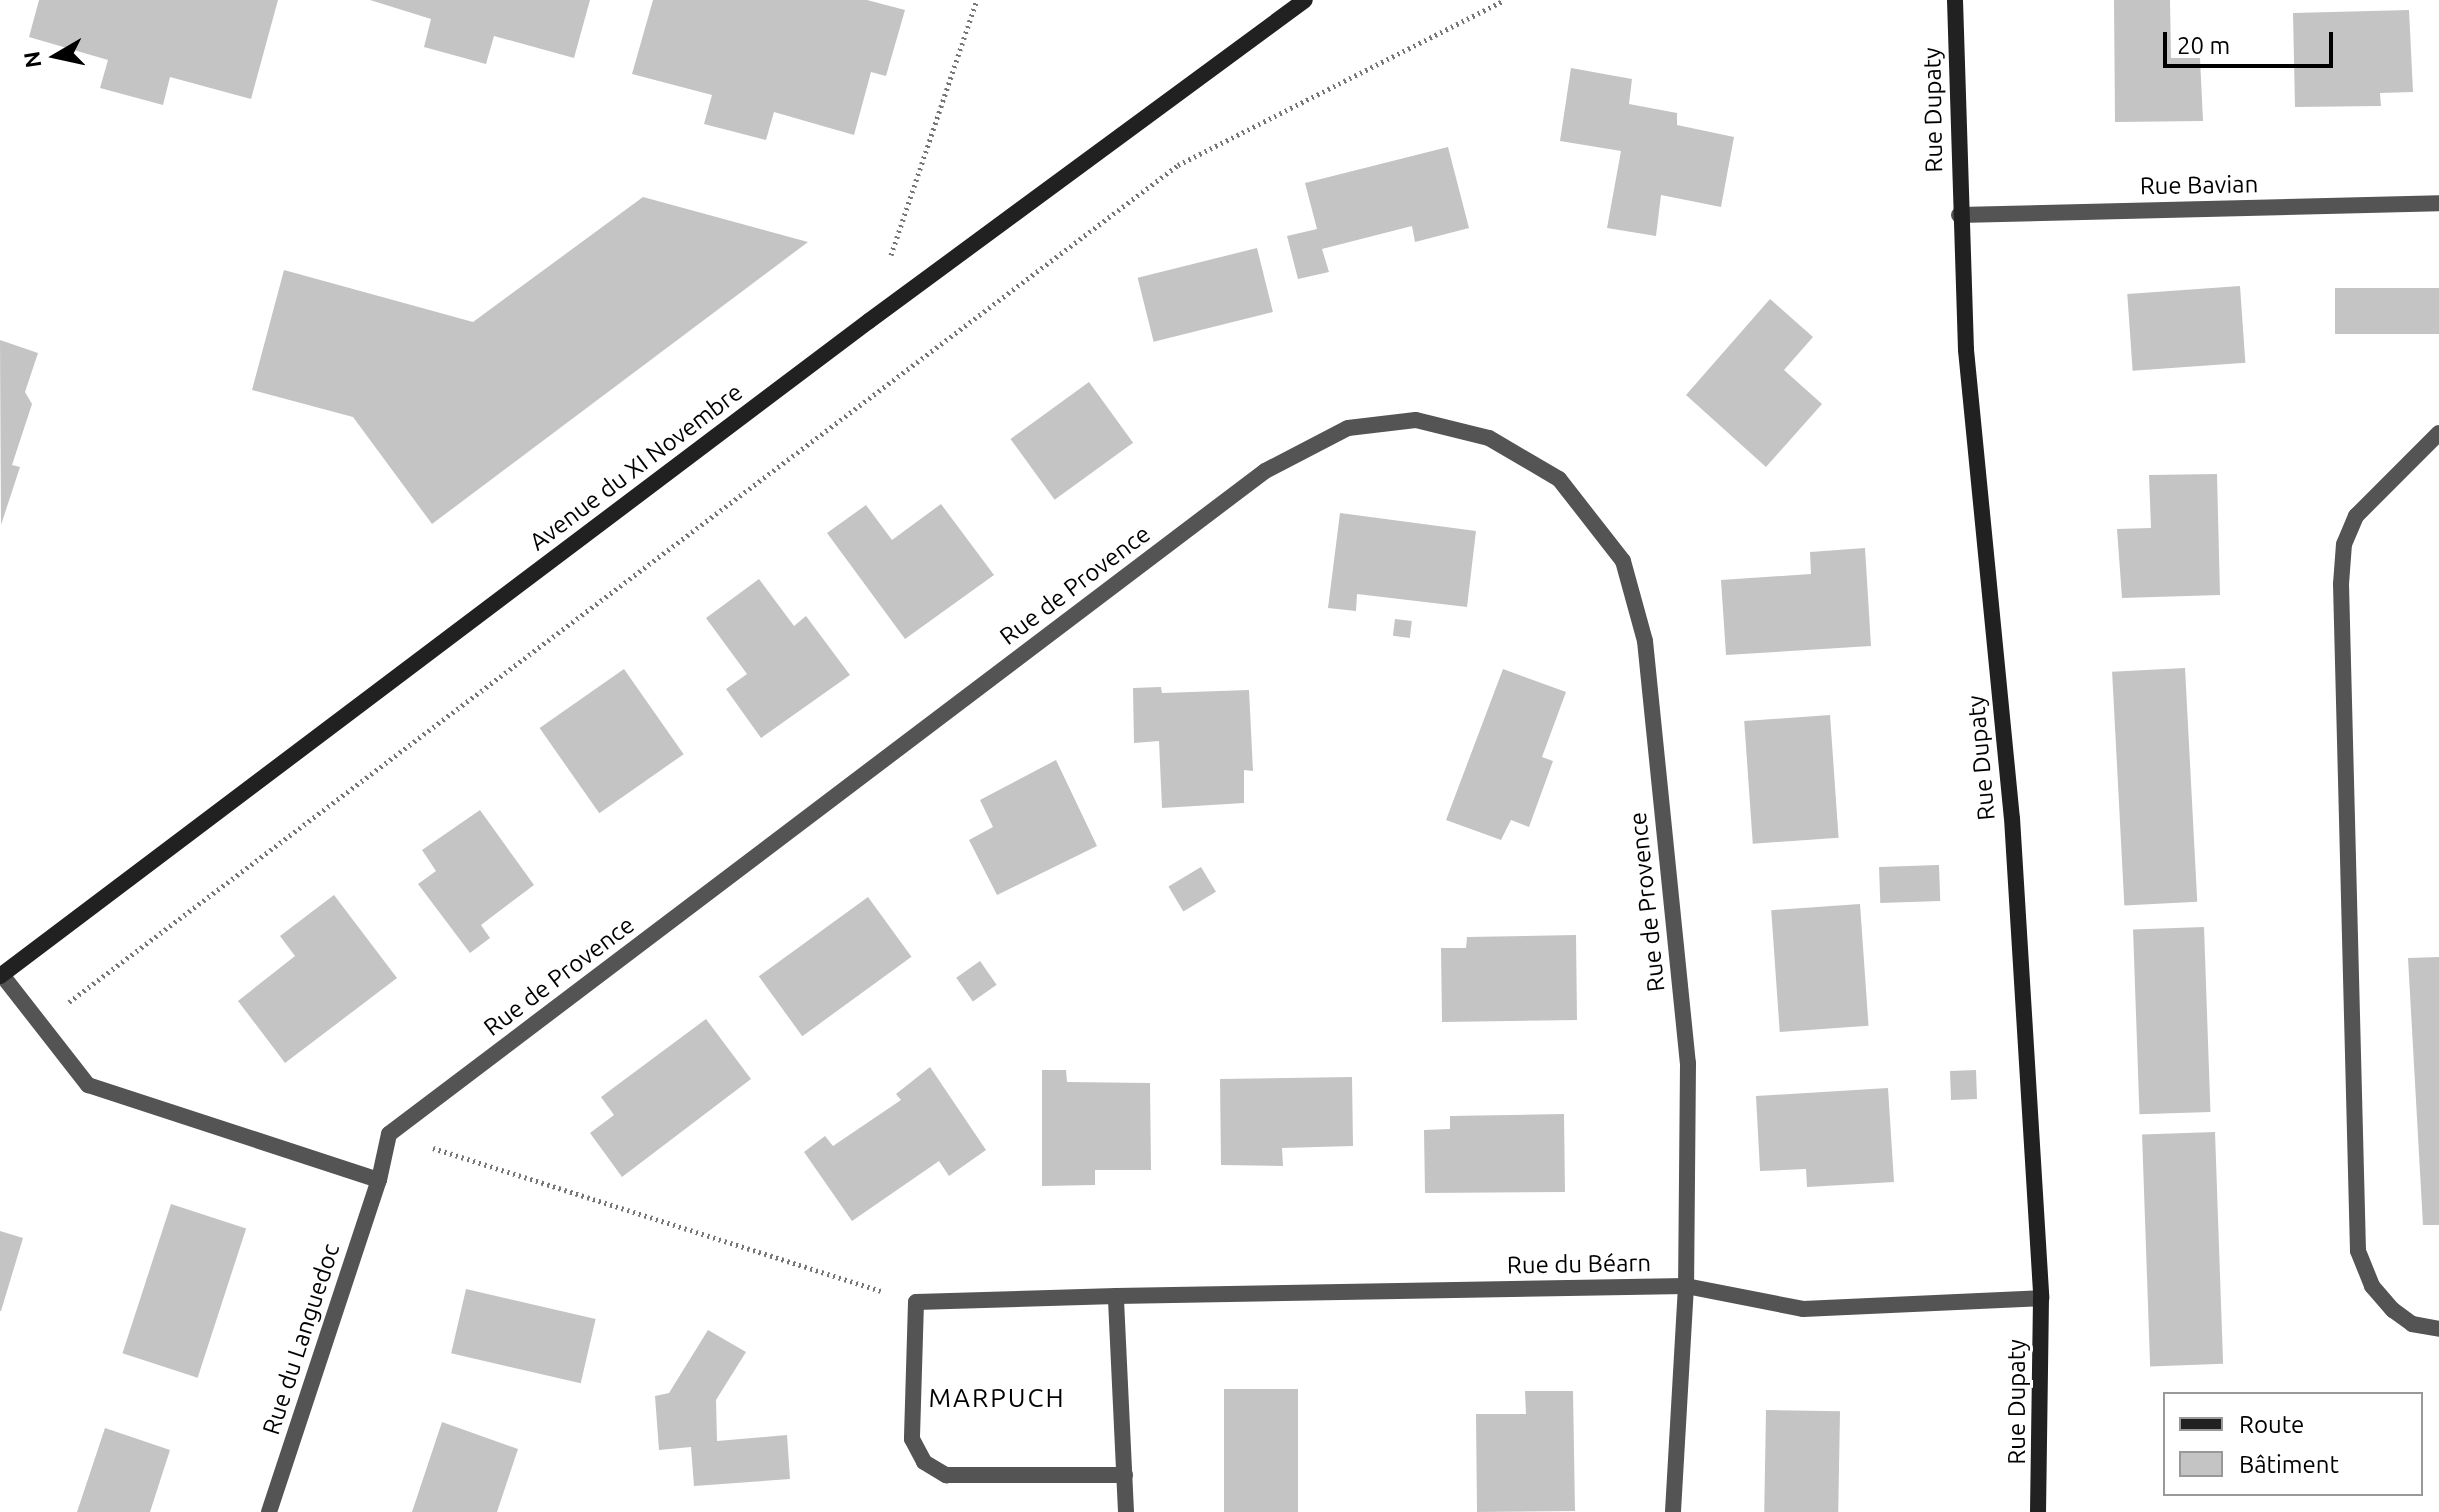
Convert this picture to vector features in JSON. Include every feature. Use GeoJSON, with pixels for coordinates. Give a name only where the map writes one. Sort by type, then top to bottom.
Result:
{"type":"FeatureCollection","features":[{"type":"Feature","properties":{"kind":"main road","name":"Avenue du XI Novembre"},"geometry":{"type":"LineString","coordinates":[[1,976],[869,321],[1305,0]]}},
{"type":"Feature","properties":{"kind":"main road","name":"Rue Dupaty"},"geometry":{"type":"LineString","coordinates":[[1955,0],[1959,215],[1966,350],[2012,818],[2041,1298],[2038,1512]]}},
{"type":"Feature","properties":{"kind":"street","name":"Rue Bavian"},"geometry":{"type":"LineString","coordinates":[[1959,215],[2439,203]]}},
{"type":"Feature","properties":{"kind":"street","name":"Rue de Provence"},"geometry":{"type":"LineString","coordinates":[[389,1134],[1265,471],[1348,428],[1416,420],[1489,438],[1559,479],[1623,561],[1645,641],[1688,1063],[1686,1286]]}},
{"type":"Feature","properties":{"kind":"street"},"geometry":{"type":"LineString","coordinates":[[2439,433],[2356,516],[2344,544],[2341,584],[2358,1251],[2372,1286],[2393,1310],[2412,1324],[2439,1329]]}},
{"type":"Feature","properties":{"kind":"street"},"geometry":{"type":"LineString","coordinates":[[1,976],[88,1085],[379,1180],[389,1134]]}},
{"type":"Feature","properties":{"kind":"street","name":"Rue du Languedoc"},"geometry":{"type":"LineString","coordinates":[[269,1512],[379,1180]]}},
{"type":"Feature","properties":{"kind":"street"},"geometry":{"type":"LineString","coordinates":[[1673,1512],[1686,1286]]}},
{"type":"Feature","properties":{"kind":"street","name":"Rue du Béarn"},"geometry":{"type":"LineString","coordinates":[[916,1302],[1686,1286],[1803,1309],[2041,1298]]}},
{"type":"Feature","properties":{"kind":"street"},"geometry":{"type":"LineString","coordinates":[[1116,1296],[1126,1512]]}},
{"type":"Feature","properties":{"kind":"street"},"geometry":{"type":"LineString","coordinates":[[916,1302],[912,1439],[924,1462],[946,1475],[1125,1475]]}},
{"type":"Feature","properties":{"kind":"path"},"geometry":{"type":"LineString","coordinates":[[869,321],[977,0]]}},
{"type":"Feature","properties":{"kind":"path"},"geometry":{"type":"LineString","coordinates":[[38,1025],[1178,165],[1504,0]]}},
{"type":"Feature","properties":{"kind":"path"},"geometry":{"type":"LineString","coordinates":[[389,1134],[916,1302]]}},
{"type":"Feature","properties":{"kind":"building"},"geometry":{"type":"Polygon","coordinates":[[[39,0],[278,0],[251,99],[170,77],[163,105],[100,88],[108,60],[29,37],[39,0]]]}},
{"type":"Feature","properties":{"kind":"building"},"geometry":{"type":"Polygon","coordinates":[[[370,0],[590,0],[574,58],[494,36],[486,64],[424,47],[431,19],[370,0]]]}},
{"type":"Feature","properties":{"kind":"building"},"geometry":{"type":"Polygon","coordinates":[[[653,0],[867,0],[905,10],[886,76],[871,72],[854,135],[774,112],[766,140],[704,124],[712,95],[632,74],[653,0]]]}},
{"type":"Feature","properties":{"kind":"building"},"geometry":{"type":"Polygon","coordinates":[[[2114,0],[2170,0],[2171,58],[2200,58],[2203,121],[2115,122],[2114,0]]]}},
{"type":"Feature","properties":{"kind":"building"},"geometry":{"type":"Polygon","coordinates":[[[2409,10],[2413,92],[2380,93],[2381,106],[2295,107],[2293,13],[2409,10]]]}},
{"type":"Feature","properties":{"kind":"building"},"geometry":{"type":"Polygon","coordinates":[[[1571,68],[1632,79],[1629,104],[1677,113],[1677,125],[1734,137],[1721,207],[1661,195],[1656,236],[1607,228],[1621,151],[1560,141],[1571,68]]]}},
{"type":"Feature","properties":{"kind":"building"},"geometry":{"type":"Polygon","coordinates":[[[1448,147],[1469,228],[1415,242],[1412,226],[1322,249],[1329,272],[1298,279],[1287,236],[1317,229],[1305,183],[1448,147]]]}},
{"type":"Feature","properties":{"kind":"building"},"geometry":{"type":"Polygon","coordinates":[[[643,197],[808,242],[432,524],[353,417],[252,390],[284,270],[473,322],[643,197]]]}},
{"type":"Feature","properties":{"kind":"building"},"geometry":{"type":"Polygon","coordinates":[[[1257,248],[1273,312],[1154,342],[1138,278],[1257,248]]]}},
{"type":"Feature","properties":{"kind":"building"},"geometry":{"type":"Polygon","coordinates":[[[2240,286],[2245,363],[2133,371],[2127,294],[2240,286]]]}},
{"type":"Feature","properties":{"kind":"building"},"geometry":{"type":"Polygon","coordinates":[[[2335,288],[2439,288],[2439,334],[2335,334],[2335,288]]]}},
{"type":"Feature","properties":{"kind":"building"},"geometry":{"type":"Polygon","coordinates":[[[1770,299],[1813,337],[1784,370],[1822,404],[1766,467],[1686,395],[1770,299]]]}},
{"type":"Feature","properties":{"kind":"building"},"geometry":{"type":"Polygon","coordinates":[[[0,340],[38,353],[25,392],[32,404],[12,465],[20,467],[1,525],[0,340]]]}},
{"type":"Feature","properties":{"kind":"building"},"geometry":{"type":"Polygon","coordinates":[[[1089,382],[1133,443],[1055,500],[1011,439],[1089,382]]]}},
{"type":"Feature","properties":{"kind":"building"},"geometry":{"type":"Polygon","coordinates":[[[2217,474],[2220,595],[2122,598],[2117,529],[2151,528],[2149,475],[2217,474]]]}},
{"type":"Feature","properties":{"kind":"building"},"geometry":{"type":"Polygon","coordinates":[[[941,504],[994,575],[905,639],[827,533],[866,505],[892,540],[941,504]]]}},
{"type":"Feature","properties":{"kind":"building"},"geometry":{"type":"Polygon","coordinates":[[[1340,513],[1476,531],[1467,607],[1357,594],[1356,611],[1328,608],[1340,513]]]}},
{"type":"Feature","properties":{"kind":"building"},"geometry":{"type":"Polygon","coordinates":[[[1865,548],[1871,646],[1726,655],[1721,580],[1811,574],[1810,552],[1865,548]]]}},
{"type":"Feature","properties":{"kind":"building"},"geometry":{"type":"Polygon","coordinates":[[[759,579],[794,626],[806,616],[850,675],[761,738],[726,689],[747,674],[706,618],[759,579]]]}},
{"type":"Feature","properties":{"kind":"building"},"geometry":{"type":"Polygon","coordinates":[[[1395,619],[1412,621],[1410,638],[1393,636],[1395,619]]]}},
{"type":"Feature","properties":{"kind":"building"},"geometry":{"type":"Polygon","coordinates":[[[2185,668],[2197,902],[2124,905],[2112,672],[2185,668]]]}},
{"type":"Feature","properties":{"kind":"building"},"geometry":{"type":"Polygon","coordinates":[[[624,669],[684,754],[599,813],[540,728],[624,669]]]}},
{"type":"Feature","properties":{"kind":"building"},"geometry":{"type":"Polygon","coordinates":[[[1503,669],[1566,692],[1542,757],[1553,761],[1529,827],[1511,820],[1501,840],[1446,820],[1503,669]]]}},
{"type":"Feature","properties":{"kind":"building"},"geometry":{"type":"Polygon","coordinates":[[[1161,687],[1162,693],[1249,690],[1253,771],[1244,770],[1244,803],[1162,808],[1159,741],[1134,743],[1133,688],[1161,687]]]}},
{"type":"Feature","properties":{"kind":"building"},"geometry":{"type":"Polygon","coordinates":[[[1830,715],[1839,838],[1753,844],[1744,721],[1830,715]]]}},
{"type":"Feature","properties":{"kind":"building"},"geometry":{"type":"Polygon","coordinates":[[[1056,760],[1097,846],[997,895],[969,840],[993,827],[980,800],[1056,760]]]}},
{"type":"Feature","properties":{"kind":"building"},"geometry":{"type":"Polygon","coordinates":[[[480,810],[534,885],[481,925],[490,938],[470,953],[418,884],[436,871],[422,850],[480,810]]]}},
{"type":"Feature","properties":{"kind":"building"},"geometry":{"type":"Polygon","coordinates":[[[1939,865],[1940,901],[1880,903],[1879,867],[1939,865]]]}},
{"type":"Feature","properties":{"kind":"building"},"geometry":{"type":"Polygon","coordinates":[[[1201,867],[1216,892],[1183,911],[1168,887],[1201,867]]]}},
{"type":"Feature","properties":{"kind":"building"},"geometry":{"type":"Polygon","coordinates":[[[334,895],[397,978],[285,1063],[238,1001],[295,956],[280,936],[334,895]]]}},
{"type":"Feature","properties":{"kind":"building"},"geometry":{"type":"Polygon","coordinates":[[[868,897],[911,957],[802,1036],[759,976],[868,897]]]}},
{"type":"Feature","properties":{"kind":"building"},"geometry":{"type":"Polygon","coordinates":[[[1860,904],[1869,1026],[1780,1032],[1771,910],[1860,904]]]}},
{"type":"Feature","properties":{"kind":"building"},"geometry":{"type":"Polygon","coordinates":[[[2204,927],[2210,1112],[2139,1114],[2133,929],[2204,927]]]}},
{"type":"Feature","properties":{"kind":"building"},"geometry":{"type":"Polygon","coordinates":[[[1576,935],[1577,1020],[1442,1022],[1441,948],[1466,948],[1467,937],[1576,935]]]}},
{"type":"Feature","properties":{"kind":"building"},"geometry":{"type":"Polygon","coordinates":[[[2439,957],[2439,1225],[2423,1225],[2408,958],[2439,957]]]}},
{"type":"Feature","properties":{"kind":"building"},"geometry":{"type":"Polygon","coordinates":[[[980,961],[997,985],[973,1001],[956,978],[980,961]]]}},
{"type":"Feature","properties":{"kind":"building"},"geometry":{"type":"Polygon","coordinates":[[[706,1019],[751,1079],[622,1177],[590,1133],[614,1115],[601,1097],[706,1019]]]}},
{"type":"Feature","properties":{"kind":"building"},"geometry":{"type":"Polygon","coordinates":[[[930,1067],[986,1150],[949,1176],[939,1161],[852,1221],[804,1152],[825,1136],[833,1146],[901,1100],[896,1094],[930,1067]]]}},
{"type":"Feature","properties":{"kind":"building"},"geometry":{"type":"Polygon","coordinates":[[[1042,1070],[1066,1070],[1067,1082],[1150,1083],[1151,1170],[1095,1170],[1095,1185],[1042,1186],[1042,1070]]]}},
{"type":"Feature","properties":{"kind":"building"},"geometry":{"type":"Polygon","coordinates":[[[1976,1070],[1977,1099],[1951,1100],[1950,1071],[1976,1070]]]}},
{"type":"Feature","properties":{"kind":"building"},"geometry":{"type":"Polygon","coordinates":[[[1352,1077],[1353,1146],[1282,1148],[1283,1166],[1221,1165],[1220,1079],[1352,1077]]]}},
{"type":"Feature","properties":{"kind":"building"},"geometry":{"type":"Polygon","coordinates":[[[1888,1088],[1894,1182],[1807,1187],[1806,1169],[1760,1171],[1756,1096],[1888,1088]]]}},
{"type":"Feature","properties":{"kind":"building"},"geometry":{"type":"Polygon","coordinates":[[[1564,1114],[1565,1192],[1425,1193],[1424,1130],[1450,1129],[1450,1116],[1564,1114]]]}},
{"type":"Feature","properties":{"kind":"building"},"geometry":{"type":"Polygon","coordinates":[[[2215,1132],[2223,1364],[2150,1366],[2142,1135],[2215,1132]]]}},
{"type":"Feature","properties":{"kind":"building"},"geometry":{"type":"Polygon","coordinates":[[[171,1204],[246,1228],[198,1378],[122,1353],[171,1204]]]}},
{"type":"Feature","properties":{"kind":"building"},"geometry":{"type":"Polygon","coordinates":[[[0,1231],[23,1238],[1,1311],[0,1311],[0,1231]]]}},
{"type":"Feature","properties":{"kind":"building"},"geometry":{"type":"Polygon","coordinates":[[[466,1289],[596,1319],[581,1383],[451,1353],[466,1289]]]}},
{"type":"Feature","properties":{"kind":"building"},"geometry":{"type":"Polygon","coordinates":[[[708,1330],[746,1352],[716,1400],[717,1441],[787,1435],[790,1479],[694,1486],[691,1447],[659,1450],[655,1396],[669,1393],[708,1330]]]}},
{"type":"Feature","properties":{"kind":"building"},"geometry":{"type":"Polygon","coordinates":[[[1224,1389],[1298,1389],[1298,1512],[1224,1512],[1224,1389]]]}},
{"type":"Feature","properties":{"kind":"building"},"geometry":{"type":"Polygon","coordinates":[[[1525,1391],[1573,1391],[1575,1511],[1477,1512],[1476,1414],[1526,1414],[1525,1391]]]}},
{"type":"Feature","properties":{"kind":"building"},"geometry":{"type":"Polygon","coordinates":[[[1766,1410],[1840,1411],[1838,1512],[1764,1512],[1766,1410]]]}},
{"type":"Feature","properties":{"kind":"building"},"geometry":{"type":"Polygon","coordinates":[[[442,1422],[518,1449],[497,1512],[412,1512],[442,1422]]]}},
{"type":"Feature","properties":{"kind":"building"},"geometry":{"type":"Polygon","coordinates":[[[105,1428],[170,1450],[150,1512],[77,1512],[105,1428]]]}},
{"type":"Feature","properties":{"kind":"district","name":"MARPUCH"},"geometry":{"type":"Point","coordinates":[997,1398]}}]}
